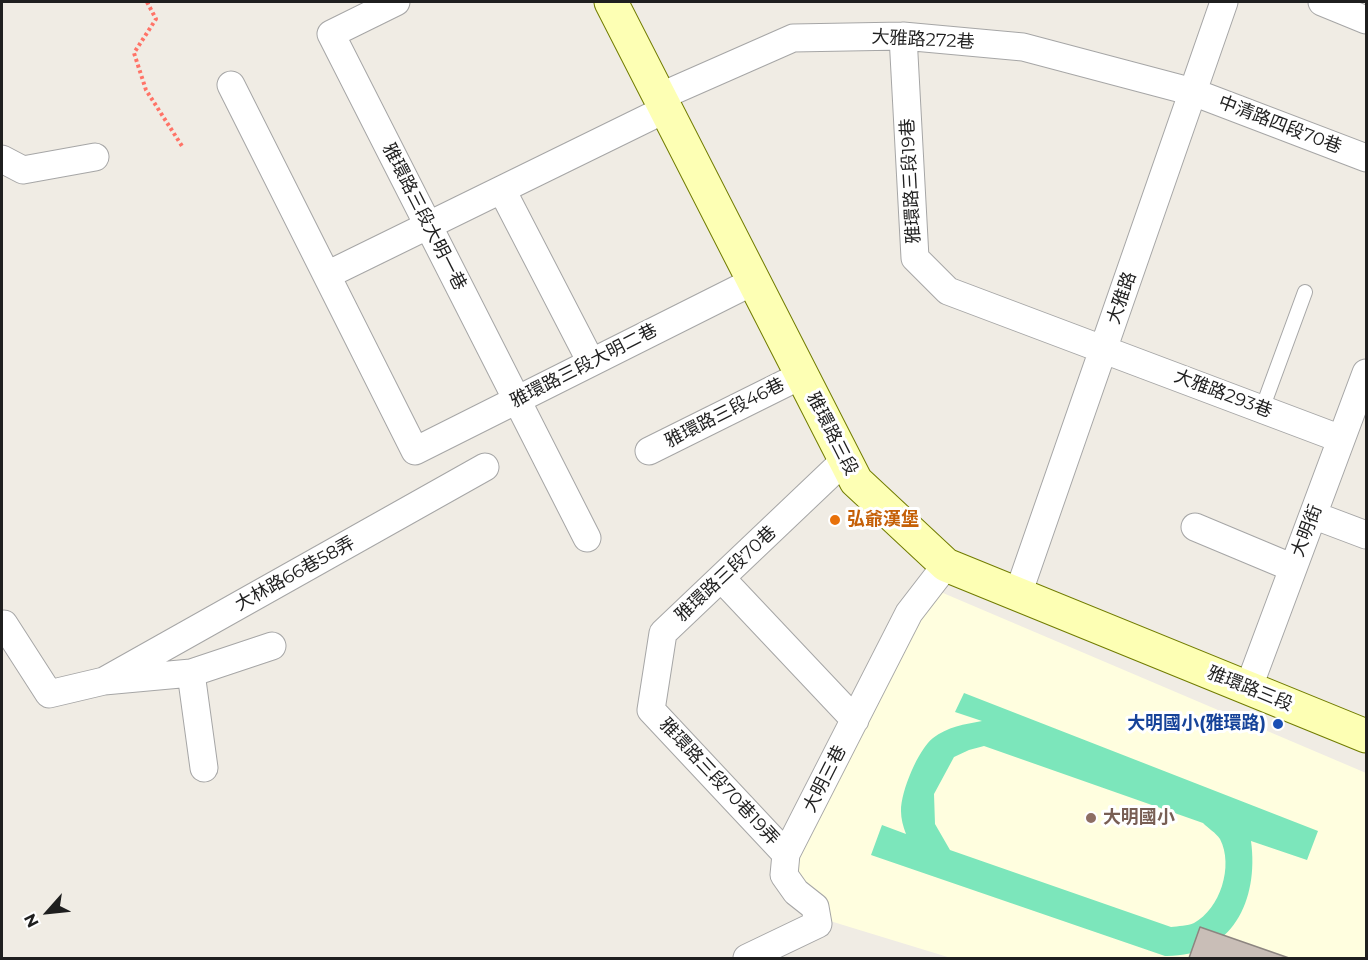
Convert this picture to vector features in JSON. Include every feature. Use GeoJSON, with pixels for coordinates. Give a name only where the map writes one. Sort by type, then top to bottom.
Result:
{"type":"FeatureCollection","features":[{"type":"Feature","properties":{"kind":"street","name":"雅環路三段大明一巷"},"geometry":{"type":"LineString","coordinates":[[394,2],[331,34],[587,538]]}},
{"type":"Feature","properties":{"kind":"street","name":"雅環路三段"},"geometry":{"type":"LineString","coordinates":[[611,2],[856,481],[946,565],[1366,736]]}},
{"type":"Feature","properties":{"kind":"street","name":"大雅路"},"geometry":{"type":"LineString","coordinates":[[1018,594],[1224,2]]}},
{"type":"Feature","properties":{"kind":"street"},"geometry":{"type":"LineString","coordinates":[[1322,2],[1366,20]]}},
{"type":"Feature","properties":{"kind":"street","name":"大雅路272巷"},"geometry":{"type":"LineString","coordinates":[[663,103],[792,38],[903,36],[1023,47],[1193,92]]}},
{"type":"Feature","properties":{"kind":"street","name":"雅環路三段19巷"},"geometry":{"type":"LineString","coordinates":[[903,36],[915,258],[948,291],[1104,348]]}},
{"type":"Feature","properties":{"kind":"street"},"geometry":{"type":"LineString","coordinates":[[231,85],[327,275],[502,190],[663,103]]}},
{"type":"Feature","properties":{"kind":"street","name":"中清路四段70巷"},"geometry":{"type":"LineString","coordinates":[[1193,92],[1366,158]]}},
{"type":"Feature","properties":{"kind":"street"},"geometry":{"type":"LineString","coordinates":[[2,159],[23,170],[95,157]]}},
{"type":"Feature","properties":{"kind":"street"},"geometry":{"type":"LineString","coordinates":[[502,190],[591,362]]}},
{"type":"Feature","properties":{"kind":"street","name":"雅環路三段大明二巷"},"geometry":{"type":"LineString","coordinates":[[327,275],[415,452],[754,281]]}},
{"type":"Feature","properties":{"kind":"street","name":"大雅路293巷"},"geometry":{"type":"LineString","coordinates":[[1104,348],[1341,440]]}},
{"type":"Feature","properties":{"kind":"street","name":"大明街"},"geometry":{"type":"LineString","coordinates":[[1248,689],[1366,373]]}},
{"type":"Feature","properties":{"kind":"street","name":"雅環路三段46巷"},"geometry":{"type":"LineString","coordinates":[[649,451],[802,375]]}},
{"type":"Feature","properties":{"kind":"street","name":"雅環路三段70巷"},"geometry":{"type":"LineString","coordinates":[[651,710],[663,633],[845,460]]}},
{"type":"Feature","properties":{"kind":"street","name":"大林路66巷58弄"},"geometry":{"type":"LineString","coordinates":[[104,681],[485,466]]}},
{"type":"Feature","properties":{"kind":"street"},"geometry":{"type":"LineString","coordinates":[[1313,515],[1366,536]]}},
{"type":"Feature","properties":{"kind":"street"},"geometry":{"type":"LineString","coordinates":[[1195,527],[1293,568]]}},
{"type":"Feature","properties":{"kind":"street","name":"大明三巷"},"geometry":{"type":"LineString","coordinates":[[786,854],[909,613],[946,565]]}},
{"type":"Feature","properties":{"kind":"street"},"geometry":{"type":"LineString","coordinates":[[721,578],[855,720]]}},
{"type":"Feature","properties":{"kind":"street","name":"大林路66巷58弄"},"geometry":{"type":"LineString","coordinates":[[2,625],[4,624],[49,694],[104,681],[191,673],[272,646]]}},
{"type":"Feature","properties":{"kind":"street"},"geometry":{"type":"LineString","coordinates":[[191,673],[204,768]]}},
{"type":"Feature","properties":{"kind":"street","name":"雅環路三段70巷19弄"},"geometry":{"type":"LineString","coordinates":[[651,710],[786,854]]}},
{"type":"Feature","properties":{"kind":"street"},"geometry":{"type":"LineString","coordinates":[[747,958],[818,924],[815,907],[796,892],[784,875],[786,854]]}},
{"type":"Feature","properties":{"kind":"lane"},"geometry":{"type":"LineString","coordinates":[[1262,409],[1305,292]]}},
{"type":"Feature","properties":{"kind":"path"},"geometry":{"type":"LineString","coordinates":[[147,2],[156,19],[135,53],[146,90],[182,147]]}},
{"type":"Feature","properties":{"kind":"shaded area","name":"大明國小"},"geometry":{"type":"Polygon","coordinates":[[[936,590],[1366,773],[1366,958],[951,958],[830,921],[803,884],[793,863],[936,590]]]}},
{"type":"Feature","properties":{"kind":"green space"},"geometry":{"type":"Polygon","coordinates":[[[964,693],[1318,831],[1307,860],[1251,841],[1250,884],[1245,904],[1236,921],[1224,936],[1208,947],[1188,954],[1165,956],[871,855],[882,825],[906,834],[901,814],[904,793],[911,771],[927,744],[938,734],[982,721],[955,712],[964,693]],[[984,746],[954,757],[934,794],[935,824],[950,850],[1171,927],[1192,924],[1203,916],[1211,908],[1222,886],[1226,862],[1224,850],[1220,839],[1203,823],[984,746]]]}},
{"type":"Feature","properties":{"kind":"building"},"geometry":{"type":"Polygon","coordinates":[[[1200,927],[1289,958],[1189,958],[1200,927]]]}},
{"type":"Feature","properties":{"kind":"place","name":"弘爺漢堡"},"geometry":{"type":"Point","coordinates":[835,520]}},
{"type":"Feature","properties":{"kind":"place","name":"大明國小(雅環路)"},"geometry":{"type":"Point","coordinates":[1278,724]}},
{"type":"Feature","properties":{"kind":"place","name":"大明國小"},"geometry":{"type":"Point","coordinates":[1091,818]}}]}
